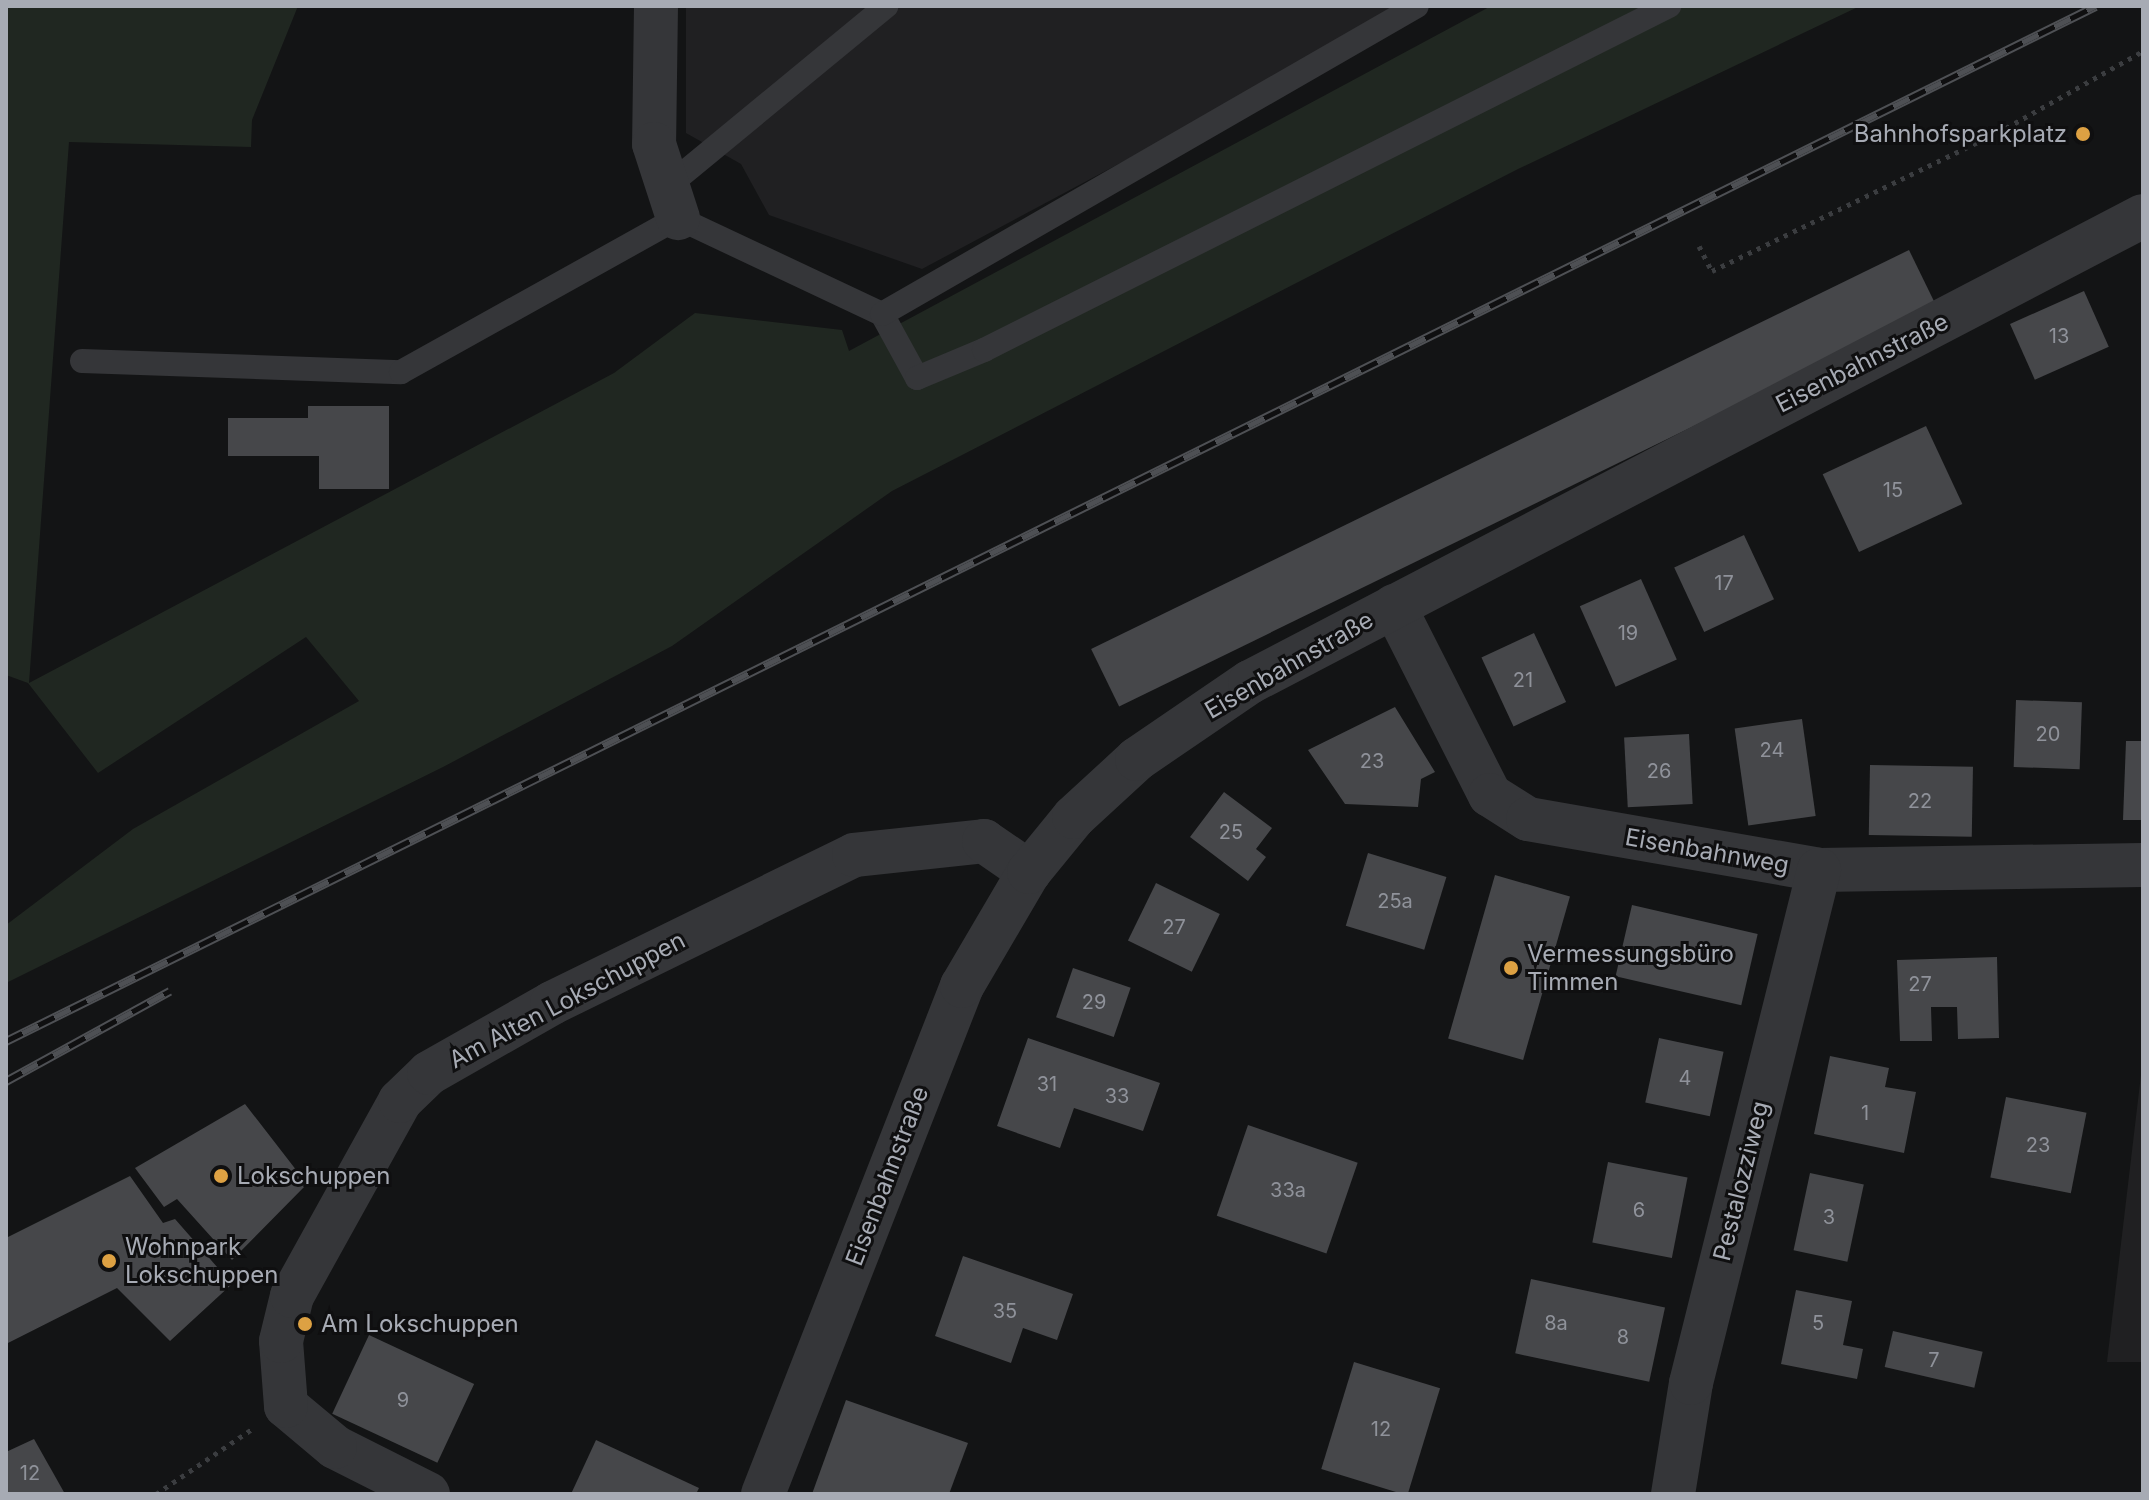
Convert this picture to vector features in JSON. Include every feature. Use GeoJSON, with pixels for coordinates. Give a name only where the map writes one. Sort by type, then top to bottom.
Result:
{"type":"FeatureCollection","features":[{"type":"Feature","properties":{"kind":"street"},"geometry":{"type":"LineString","coordinates":[[656,6],[654,144],[673,202]]}},
{"type":"Feature","properties":{"kind":"street","name":"Eisenbahnstraße"},"geometry":{"type":"LineString","coordinates":[[763,1494],[962,986],[1029,872],[1074,817],[1137,759],[1250,682],[2143,216]]}},
{"type":"Feature","properties":{"kind":"street","name":"Eisenbahnweg"},"geometry":{"type":"LineString","coordinates":[[1394,606],[1490,795],[1528,819],[1819,870],[2143,865]]}},
{"type":"Feature","properties":{"kind":"street","name":"Am Alten Lokschuppen"},"geometry":{"type":"LineString","coordinates":[[286,1406],[281,1341],[292,1296],[400,1101],[429,1073],[552,1003],[854,855],[984,841],[1029,872]]}},
{"type":"Feature","properties":{"kind":"street","name":"Pestalozziweg"},"geometry":{"type":"LineString","coordinates":[[1673,1494],[1691,1383],[1819,870]]}},
{"type":"Feature","properties":{"kind":"street"},"geometry":{"type":"LineString","coordinates":[[286,1406],[335,1447],[428,1494]]}},
{"type":"Feature","properties":{"kind":"lane"},"geometry":{"type":"LineString","coordinates":[[82,361],[401,372],[673,202],[886,6]]}},
{"type":"Feature","properties":{"kind":"lane"},"geometry":{"type":"LineString","coordinates":[[882,314],[1417,6]]}},
{"type":"Feature","properties":{"kind":"lane"},"geometry":{"type":"LineString","coordinates":[[673,202],[882,314],[917,378],[984,350],[1669,6]]}},
{"type":"Feature","properties":{"kind":"path"},"geometry":{"type":"LineString","coordinates":[[1699,246],[1712,271],[2006,128],[2143,51]]}},
{"type":"Feature","properties":{"kind":"path"},"geometry":{"type":"LineString","coordinates":[[156,1494],[286,1406]]}},
{"type":"Feature","properties":{"kind":"shaded area"},"geometry":{"type":"Polygon","coordinates":[[[6,6],[298,6],[252,120],[251,147],[69,142],[29,683],[614,373],[695,313],[842,330],[849,351],[1491,6],[1860,6],[1518,169],[892,491],[672,646],[443,767],[6,983],[6,925],[133,829],[359,701],[306,637],[98,773],[28,683],[6,675],[6,6]]]}},
{"type":"Feature","properties":{"kind":"shaded area"},"geometry":{"type":"Polygon","coordinates":[[[686,6],[1414,6],[922,269],[769,215],[741,164],[686,133],[686,6]]]}},
{"type":"Feature","properties":{"kind":"shaded area"},"geometry":{"type":"Polygon","coordinates":[[[2143,1058],[2143,1362],[2107,1362],[2143,1058]]]}},
{"type":"Feature","properties":{"kind":"building"},"geometry":{"type":"Polygon","coordinates":[[[1909,250],[1937,308],[1119,706],[1091,649],[1909,250]]]}},
{"type":"Feature","properties":{"kind":"building"},"geometry":{"type":"Polygon","coordinates":[[[2084,291],[2109,347],[2035,380],[2010,324],[2084,291]]]}},
{"type":"Feature","properties":{"kind":"building"},"geometry":{"type":"Polygon","coordinates":[[[308,406],[389,406],[389,489],[319,489],[319,456],[228,456],[228,418],[308,418],[308,406]]]}},
{"type":"Feature","properties":{"kind":"building"},"geometry":{"type":"Polygon","coordinates":[[[1926,426],[1962,504],[1859,552],[1823,474],[1926,426]]]}},
{"type":"Feature","properties":{"kind":"building"},"geometry":{"type":"Polygon","coordinates":[[[1744,535],[1774,599],[1704,632],[1674,568],[1744,535]]]}},
{"type":"Feature","properties":{"kind":"building"},"geometry":{"type":"Polygon","coordinates":[[[1641,579],[1677,659],[1616,687],[1580,606],[1641,579]]]}},
{"type":"Feature","properties":{"kind":"building"},"geometry":{"type":"Polygon","coordinates":[[[1534,633],[1566,702],[1514,726],[1481,658],[1534,633]]]}},
{"type":"Feature","properties":{"kind":"building"},"geometry":{"type":"Polygon","coordinates":[[[2016,700],[2082,702],[2080,769],[2014,767],[2016,700]]]}},
{"type":"Feature","properties":{"kind":"building"},"geometry":{"type":"Polygon","coordinates":[[[1395,707],[1435,772],[1421,779],[1418,807],[1345,804],[1308,750],[1395,707]]]}},
{"type":"Feature","properties":{"kind":"building"},"geometry":{"type":"Polygon","coordinates":[[[1802,719],[1816,816],[1748,826],[1735,728],[1802,719]]]}},
{"type":"Feature","properties":{"kind":"building"},"geometry":{"type":"Polygon","coordinates":[[[1689,734],[1693,804],[1628,807],[1624,737],[1689,734]]]}},
{"type":"Feature","properties":{"kind":"building"},"geometry":{"type":"Polygon","coordinates":[[[2126,741],[2143,741],[2143,820],[2123,820],[2126,741]]]}},
{"type":"Feature","properties":{"kind":"building"},"geometry":{"type":"Polygon","coordinates":[[[1870,765],[1973,767],[1972,837],[1869,835],[1870,765]]]}},
{"type":"Feature","properties":{"kind":"building"},"geometry":{"type":"Polygon","coordinates":[[[1224,792],[1272,828],[1256,849],[1266,857],[1248,881],[1190,837],[1224,792]]]}},
{"type":"Feature","properties":{"kind":"building"},"geometry":{"type":"Polygon","coordinates":[[[1368,853],[1446,877],[1424,950],[1346,926],[1368,853]]]}},
{"type":"Feature","properties":{"kind":"building","name":"Vermessungsbüro Timmen"},"geometry":{"type":"Polygon","coordinates":[[[1495,875],[1570,896],[1523,1060],[1448,1038],[1495,875]]]}},
{"type":"Feature","properties":{"kind":"building"},"geometry":{"type":"Polygon","coordinates":[[[1156,883],[1220,914],[1192,972],[1128,941],[1156,883]]]}},
{"type":"Feature","properties":{"kind":"building"},"geometry":{"type":"Polygon","coordinates":[[[1632,905],[1758,934],[1741,1005],[1616,976],[1632,905]]]}},
{"type":"Feature","properties":{"kind":"building"},"geometry":{"type":"Polygon","coordinates":[[[1997,957],[1999,1038],[1958,1039],[1957,1007],[1931,1007],[1932,1041],[1900,1041],[1897,960],[1997,957]]]}},
{"type":"Feature","properties":{"kind":"building"},"geometry":{"type":"Polygon","coordinates":[[[1073,968],[1131,988],[1114,1037],[1056,1017],[1073,968]]]}},
{"type":"Feature","properties":{"kind":"building"},"geometry":{"type":"Polygon","coordinates":[[[1028,1038],[1160,1083],[1143,1131],[1074,1108],[1060,1148],[997,1126],[1028,1038]]]}},
{"type":"Feature","properties":{"kind":"building"},"geometry":{"type":"Polygon","coordinates":[[[1659,1038],[1724,1052],[1710,1116],[1645,1103],[1659,1038]]]}},
{"type":"Feature","properties":{"kind":"building"},"geometry":{"type":"Polygon","coordinates":[[[1830,1056],[1889,1068],[1885,1087],[1916,1092],[1904,1153],[1814,1134],[1830,1056]]]}},
{"type":"Feature","properties":{"kind":"building"},"geometry":{"type":"Polygon","coordinates":[[[2006,1097],[2086,1113],[2071,1193],[1990,1177],[2006,1097]]]}},
{"type":"Feature","properties":{"kind":"building","name":"Lokschuppen"},"geometry":{"type":"Polygon","coordinates":[[[245,1104],[307,1184],[232,1260],[177,1199],[164,1207],[135,1168],[245,1104]]]}},
{"type":"Feature","properties":{"kind":"building"},"geometry":{"type":"Polygon","coordinates":[[[1248,1125],[1358,1163],[1326,1254],[1217,1216],[1248,1125]]]}},
{"type":"Feature","properties":{"kind":"building"},"geometry":{"type":"Polygon","coordinates":[[[1608,1162],[1688,1177],[1672,1258],[1592,1242],[1608,1162]]]}},
{"type":"Feature","properties":{"kind":"building"},"geometry":{"type":"Polygon","coordinates":[[[1810,1173],[1864,1184],[1847,1262],[1794,1250],[1810,1173]]]}},
{"type":"Feature","properties":{"kind":"building","name":"Wohnpark Lokschuppen"},"geometry":{"type":"Polygon","coordinates":[[[130,1176],[163,1223],[175,1219],[232,1284],[170,1341],[117,1288],[6,1344],[6,1238],[130,1176]]]}},
{"type":"Feature","properties":{"kind":"building"},"geometry":{"type":"Polygon","coordinates":[[[963,1256],[1073,1294],[1057,1340],[1023,1328],[1011,1363],[935,1336],[963,1256]]]}},
{"type":"Feature","properties":{"kind":"building"},"geometry":{"type":"Polygon","coordinates":[[[1531,1279],[1665,1307],[1649,1382],[1515,1353],[1531,1279]]]}},
{"type":"Feature","properties":{"kind":"building"},"geometry":{"type":"Polygon","coordinates":[[[1796,1290],[1852,1301],[1843,1345],[1863,1349],[1857,1379],[1781,1364],[1796,1290]]]}},
{"type":"Feature","properties":{"kind":"building"},"geometry":{"type":"Polygon","coordinates":[[[1893,1331],[1983,1352],[1974,1388],[1885,1367],[1893,1331]]]}},
{"type":"Feature","properties":{"kind":"building"},"geometry":{"type":"Polygon","coordinates":[[[369,1335],[474,1384],[437,1463],[332,1414],[369,1335]]]}},
{"type":"Feature","properties":{"kind":"building"},"geometry":{"type":"Polygon","coordinates":[[[1354,1362],[1440,1388],[1408,1494],[1321,1469],[1354,1362]]]}},
{"type":"Feature","properties":{"kind":"building"},"geometry":{"type":"Polygon","coordinates":[[[846,1400],[968,1443],[949,1494],[812,1494],[846,1400]]]}},
{"type":"Feature","properties":{"kind":"building"},"geometry":{"type":"Polygon","coordinates":[[[34,1439],[65,1494],[6,1494],[6,1452],[34,1439]]]}},
{"type":"Feature","properties":{"kind":"building"},"geometry":{"type":"Polygon","coordinates":[[[596,1440],[699,1488],[696,1494],[571,1494],[596,1440]]]}},
{"type":"Feature","properties":{"kind":"railway"},"geometry":{"type":"LineString","coordinates":[[6,1041],[2096,6]]}},
{"type":"Feature","properties":{"kind":"railway"},"geometry":{"type":"LineString","coordinates":[[6,1081],[170,991]]}},
{"type":"Feature","properties":{"kind":"place","name":"Bahnhofsparkplatz"},"geometry":{"type":"Point","coordinates":[2083,134]}},
{"type":"Feature","properties":{"kind":"place","name":"Vermessungsbüro Timmen"},"geometry":{"type":"Point","coordinates":[1511,968]}},
{"type":"Feature","properties":{"kind":"place","name":"Lokschuppen"},"geometry":{"type":"Point","coordinates":[221,1176]}},
{"type":"Feature","properties":{"kind":"place","name":"Wohnpark Lokschuppen"},"geometry":{"type":"Point","coordinates":[109,1261]}},
{"type":"Feature","properties":{"kind":"place","name":"Am Lokschuppen"},"geometry":{"type":"Point","coordinates":[305,1324]}}]}
